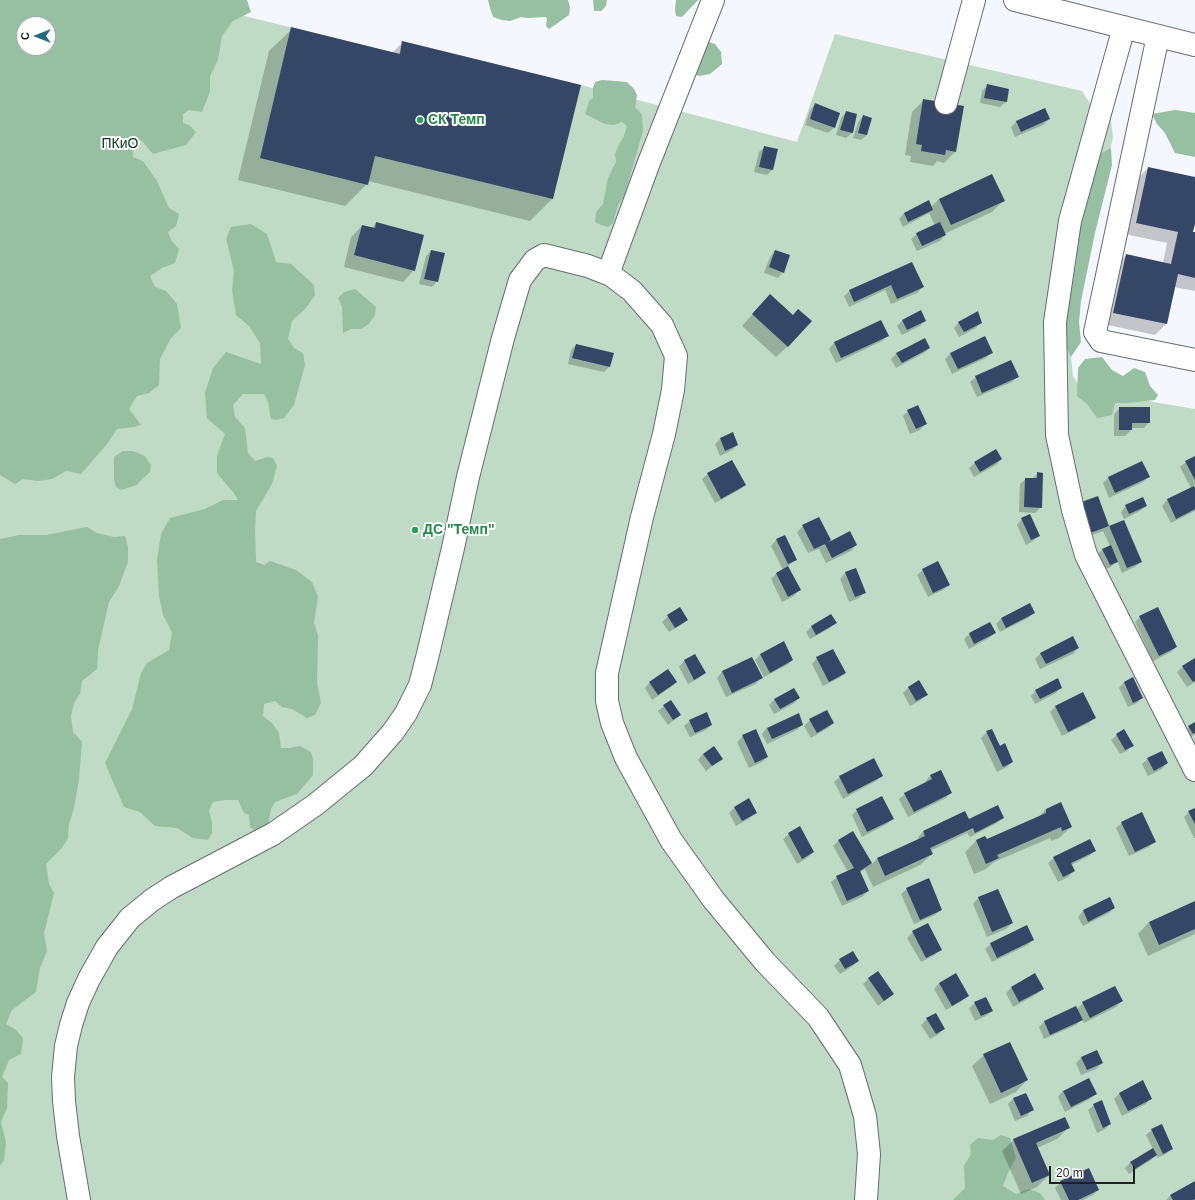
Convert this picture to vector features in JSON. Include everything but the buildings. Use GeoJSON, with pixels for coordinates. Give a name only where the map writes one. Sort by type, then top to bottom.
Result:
{"type":"FeatureCollection","features":[{"type":"Feature","properties":{"kind":"street"},"geometry":{"type":"LineString","coordinates":[[608,274],[656,143],[713,0]]}},
{"type":"Feature","properties":{"kind":"street"},"geometry":{"type":"LineString","coordinates":[[946,103],[974,0]]}},
{"type":"Feature","properties":{"kind":"street"},"geometry":{"type":"LineString","coordinates":[[1015,0],[1195,45]]}},
{"type":"Feature","properties":{"kind":"street"},"geometry":{"type":"LineString","coordinates":[[1124,27],[1070,221],[1055,322],[1057,435],[1073,510],[1086,555],[1195,770]]}},
{"type":"Feature","properties":{"kind":"street"},"geometry":{"type":"LineString","coordinates":[[1158,36],[1095,332],[1101,341],[1195,360]]}},
{"type":"Feature","properties":{"kind":"street"},"geometry":{"type":"LineString","coordinates":[[79,1200],[68,1136],[63,1077],[71,1025],[78,1003],[89,979],[107,947],[130,918],[152,900],[204,870],[273,834],[315,805],[364,766],[393,732],[406,713],[420,685],[454,548],[468,477],[503,338],[520,280],[535,260],[544,255],[588,266],[608,274],[632,291],[662,325],[676,356],[674,390],[642,517],[607,673],[607,701],[612,722],[626,758],[671,840],[713,899],[765,962],[818,1017],[850,1064],[865,1116],[867,1131],[869,1154],[866,1200]]}},
{"type":"Feature","properties":{"kind":"green space","name":"ПКиО"},"geometry":{"type":"Polygon","coordinates":[[[0,0],[232,13],[399,54],[402,41],[581,85],[797,142],[835,34],[1082,91],[1091,105],[1110,114],[1113,137],[1065,345],[1071,357],[1073,376],[1082,390],[1195,409],[1195,1200],[0,1200],[0,0]]]}},
{"type":"Feature","properties":{"kind":"green space","name":"ПКиО"},"geometry":{"type":"Polygon","coordinates":[[[0,0],[247,0],[251,12],[233,21],[222,36],[218,60],[210,76],[210,91],[202,112],[189,110],[183,114],[183,123],[189,125],[196,132],[186,145],[153,154],[141,140],[132,145],[133,157],[143,161],[157,181],[169,208],[179,214],[176,226],[168,232],[171,240],[179,249],[175,263],[162,268],[150,276],[155,287],[166,291],[177,304],[181,328],[171,338],[160,359],[159,385],[149,393],[137,396],[129,409],[141,425],[117,429],[107,444],[81,474],[66,471],[52,479],[38,481],[23,479],[15,484],[0,475],[0,0]]]}},
{"type":"Feature","properties":{"kind":"green space"},"geometry":{"type":"Polygon","coordinates":[[[488,0],[568,0],[570,7],[569,15],[549,29],[546,26],[546,17],[521,17],[510,21],[493,17],[488,0]]]}},
{"type":"Feature","properties":{"kind":"green space"},"geometry":{"type":"Polygon","coordinates":[[[593,0],[607,0],[606,6],[601,11],[594,11],[593,0]]]}},
{"type":"Feature","properties":{"kind":"green space"},"geometry":{"type":"Polygon","coordinates":[[[676,0],[698,0],[682,17],[676,16],[676,0]]]}},
{"type":"Feature","properties":{"kind":"green space"},"geometry":{"type":"Polygon","coordinates":[[[709,42],[715,44],[721,52],[722,64],[710,74],[699,76],[692,73],[701,43],[709,42]]]}},
{"type":"Feature","properties":{"kind":"green space"},"geometry":{"type":"Polygon","coordinates":[[[602,80],[627,82],[634,89],[637,95],[635,107],[642,115],[643,131],[624,197],[618,205],[613,223],[608,227],[595,222],[596,212],[603,204],[608,178],[616,162],[615,154],[627,126],[622,122],[614,125],[605,124],[585,114],[589,101],[593,98],[593,88],[595,82],[602,80]]]}},
{"type":"Feature","properties":{"kind":"green space"},"geometry":{"type":"Polygon","coordinates":[[[1175,110],[1195,113],[1195,157],[1175,153],[1165,133],[1157,124],[1152,114],[1175,110]]]}},
{"type":"Feature","properties":{"kind":"green space"},"geometry":{"type":"Polygon","coordinates":[[[1111,148],[1112,165],[1095,233],[1081,301],[1079,322],[1081,342],[1071,357],[1065,345],[1067,312],[1077,257],[1071,239],[1096,156],[1111,148]]]}},
{"type":"Feature","properties":{"kind":"green space"},"geometry":{"type":"Polygon","coordinates":[[[251,224],[267,234],[276,262],[291,264],[314,285],[315,295],[306,308],[292,321],[288,339],[294,348],[303,353],[305,365],[294,405],[284,418],[276,420],[271,419],[268,402],[264,394],[243,394],[233,405],[235,417],[245,428],[248,453],[255,461],[267,457],[273,458],[277,466],[272,484],[256,511],[256,562],[264,565],[270,561],[296,570],[312,582],[318,597],[314,623],[318,635],[317,683],[321,703],[315,715],[307,718],[292,709],[282,707],[275,701],[264,704],[263,716],[273,724],[279,733],[281,748],[300,746],[311,752],[313,759],[313,775],[297,794],[275,802],[271,809],[268,826],[259,833],[250,827],[249,815],[244,813],[238,800],[213,802],[209,811],[212,822],[212,833],[208,840],[193,838],[177,828],[155,826],[140,812],[124,807],[105,763],[132,709],[141,673],[147,663],[169,650],[172,632],[163,615],[159,596],[157,560],[161,534],[170,518],[205,509],[223,500],[238,500],[217,473],[217,456],[225,434],[207,418],[205,393],[213,368],[226,352],[261,364],[260,343],[249,326],[236,315],[232,290],[234,271],[226,239],[231,227],[251,224]]]}},
{"type":"Feature","properties":{"kind":"green space"},"geometry":{"type":"Polygon","coordinates":[[[355,289],[376,307],[375,315],[369,324],[361,329],[351,329],[343,333],[342,307],[338,298],[344,292],[355,289]]]}},
{"type":"Feature","properties":{"kind":"green space"},"geometry":{"type":"Polygon","coordinates":[[[1102,357],[1112,370],[1123,376],[1134,368],[1145,372],[1150,386],[1158,395],[1155,400],[1115,403],[1112,415],[1097,418],[1087,404],[1077,396],[1078,368],[1085,359],[1102,357]]]}},
{"type":"Feature","properties":{"kind":"green space"},"geometry":{"type":"Polygon","coordinates":[[[123,451],[133,451],[145,456],[151,465],[150,472],[137,485],[121,490],[116,487],[114,480],[114,457],[123,451]]]}},
{"type":"Feature","properties":{"kind":"green space"},"geometry":{"type":"Polygon","coordinates":[[[87,527],[97,533],[114,537],[125,536],[128,547],[128,562],[119,586],[109,602],[98,650],[97,669],[82,681],[80,694],[74,703],[71,716],[73,732],[82,742],[79,779],[74,808],[69,824],[68,838],[62,848],[46,864],[49,884],[54,893],[44,933],[47,951],[40,968],[36,992],[12,1010],[6,1024],[16,1030],[23,1038],[21,1054],[9,1060],[2,1077],[8,1083],[7,1108],[1,1122],[6,1142],[4,1160],[0,1166],[0,539],[19,535],[46,535],[87,527]]]}},
{"type":"Feature","properties":{"kind":"green space"},"geometry":{"type":"Polygon","coordinates":[[[1001,1135],[1010,1138],[1016,1158],[1003,1186],[1016,1194],[1029,1189],[1040,1193],[1045,1200],[953,1200],[965,1188],[964,1166],[971,1154],[970,1145],[978,1138],[993,1140],[1001,1135]]]}},
{"type":"Feature","properties":{"kind":"place","name":"СК Темп"},"geometry":{"type":"Point","coordinates":[420,120]}},
{"type":"Feature","properties":{"kind":"place","name":"ДС \"Темп\""},"geometry":{"type":"Point","coordinates":[415,530]}}]}
